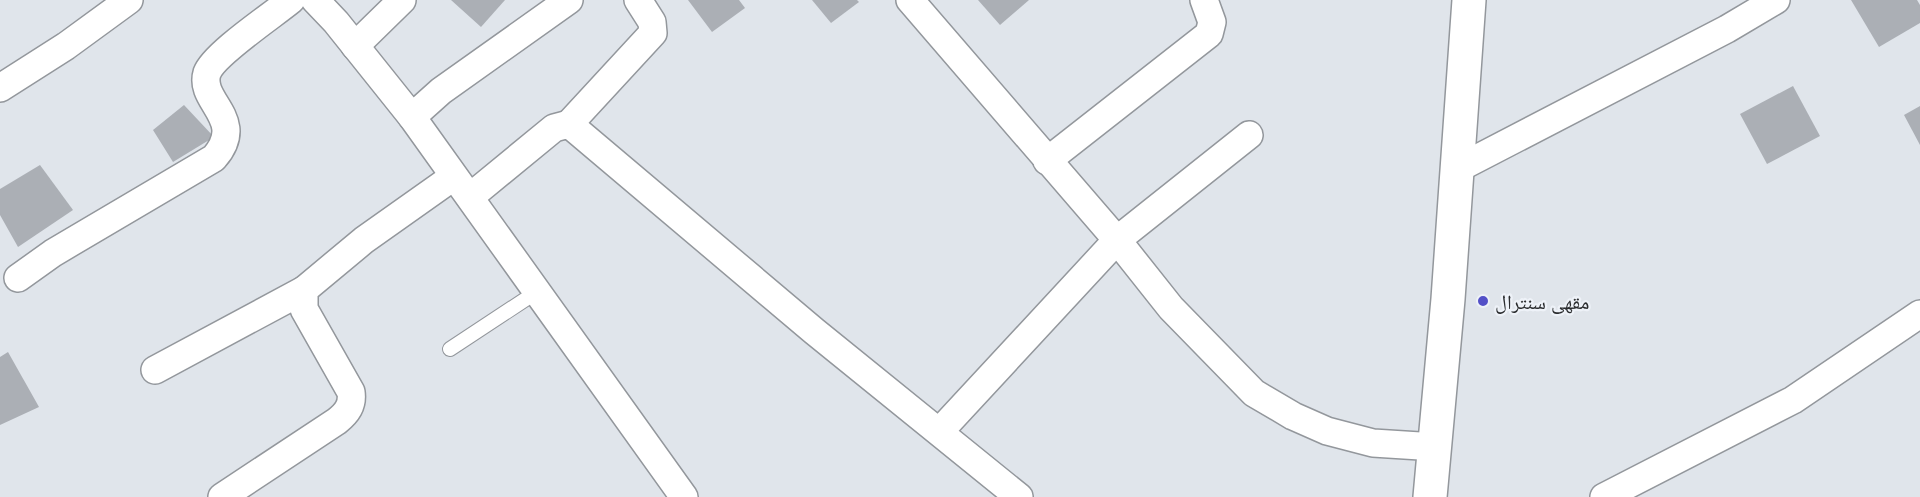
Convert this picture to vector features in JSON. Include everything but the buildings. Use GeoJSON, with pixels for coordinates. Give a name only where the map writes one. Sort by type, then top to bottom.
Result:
{"type":"FeatureCollection","features":[{"type":"Feature","properties":{"kind":"main road"},"geometry":{"type":"LineString","coordinates":[[1430,497],[1436,447],[1469,0]]}},
{"type":"Feature","properties":{"kind":"street"},"geometry":{"type":"LineString","coordinates":[[0,88],[66,46],[129,0]]}},
{"type":"Feature","properties":{"kind":"street"},"geometry":{"type":"LineString","coordinates":[[18,278],[53,253],[214,158],[226,142],[226,126],[208,88],[207,74],[217,59],[291,0]]}},
{"type":"Feature","properties":{"kind":"street"},"geometry":{"type":"LineString","coordinates":[[315,0],[412,117],[684,497]]}},
{"type":"Feature","properties":{"kind":"street"},"geometry":{"type":"LineString","coordinates":[[355,46],[402,0]]}},
{"type":"Feature","properties":{"kind":"street"},"geometry":{"type":"LineString","coordinates":[[412,117],[441,91],[569,0]]}},
{"type":"Feature","properties":{"kind":"street"},"geometry":{"type":"LineString","coordinates":[[155,370],[304,290],[364,240],[462,187],[554,128],[569,124],[653,33],[652,22],[638,0]]}},
{"type":"Feature","properties":{"kind":"street"},"geometry":{"type":"LineString","coordinates":[[910,0],[1117,240],[1171,308],[1254,393],[1293,416],[1327,431],[1373,443],[1436,447]]}},
{"type":"Feature","properties":{"kind":"street"},"geometry":{"type":"LineString","coordinates":[[1047,161],[1209,34],[1212,22],[1203,0]]}},
{"type":"Feature","properties":{"kind":"street"},"geometry":{"type":"LineString","coordinates":[[1457,169],[1727,29],[1776,0]]}},
{"type":"Feature","properties":{"kind":"street"},"geometry":{"type":"LineString","coordinates":[[569,124],[806,324],[1019,497]]}},
{"type":"Feature","properties":{"kind":"street"},"geometry":{"type":"LineString","coordinates":[[940,431],[1117,240],[1250,135]]}},
{"type":"Feature","properties":{"kind":"street"},"geometry":{"type":"LineString","coordinates":[[222,497],[337,421],[349,409],[352,400],[351,392],[304,309],[304,290]]}},
{"type":"Feature","properties":{"kind":"street"},"geometry":{"type":"LineString","coordinates":[[1604,497],[1793,400],[1920,314]]}},
{"type":"Feature","properties":{"kind":"lane"},"geometry":{"type":"LineString","coordinates":[[450,349],[538,291]]}},
{"type":"Feature","properties":{"kind":"place","name":"مقهى سنترال"},"geometry":{"type":"Point","coordinates":[1483,301]}}]}
